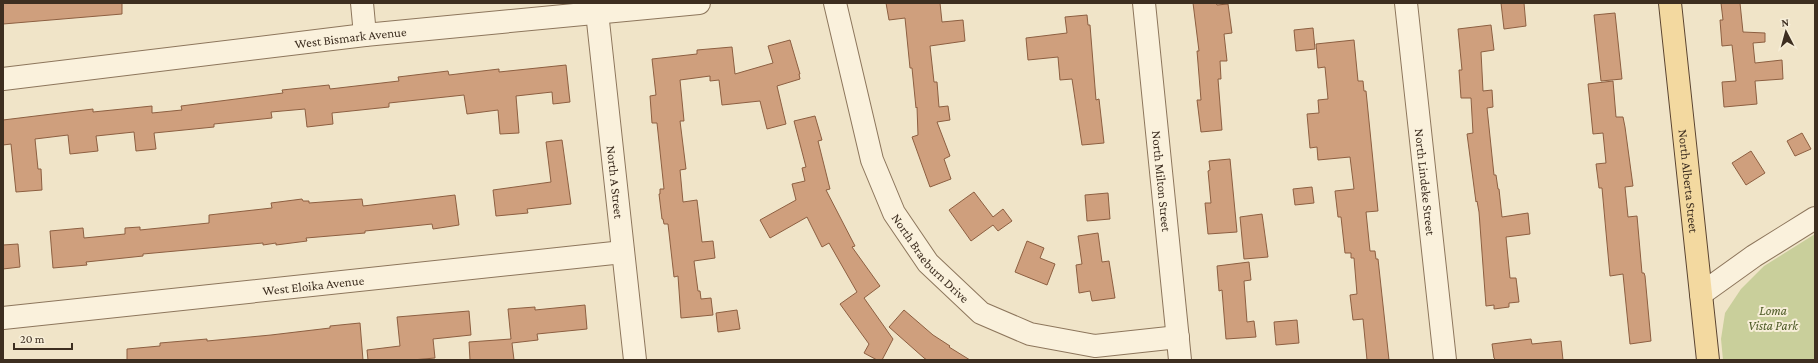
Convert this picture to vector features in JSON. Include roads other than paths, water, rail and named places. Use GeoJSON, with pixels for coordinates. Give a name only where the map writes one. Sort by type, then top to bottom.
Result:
{"type":"FeatureCollection","features":[{"type":"Feature","properties":{"kind":"main road","name":"North Alberta Street"},"geometry":{"type":"LineString","coordinates":[[1670,3],[1708,360]]}},
{"type":"Feature","properties":{"kind":"street"},"geometry":{"type":"LineString","coordinates":[[362,3],[365,35]]}},
{"type":"Feature","properties":{"kind":"street","name":"West Bismark Avenue"},"geometry":{"type":"LineString","coordinates":[[3,79],[597,8],[699,3]]}},
{"type":"Feature","properties":{"kind":"street","name":"North Braeburn Drive"},"geometry":{"type":"LineString","coordinates":[[835,3],[872,160],[894,213],[928,263],[981,313],[1030,334],[1094,346],[1178,337]]}},
{"type":"Feature","properties":{"kind":"street","name":"North Milton Street"},"geometry":{"type":"LineString","coordinates":[[1144,3],[1180,360]]}},
{"type":"Feature","properties":{"kind":"street","name":"North Lindeke Street"},"geometry":{"type":"LineString","coordinates":[[1406,3],[1445,360]]}},
{"type":"Feature","properties":{"kind":"street","name":"North A Street"},"geometry":{"type":"LineString","coordinates":[[597,8],[635,360]]}},
{"type":"Feature","properties":{"kind":"street"},"geometry":{"type":"LineString","coordinates":[[1701,294],[1754,256],[1815,218]]}},
{"type":"Feature","properties":{"kind":"street","name":"West Eloika Avenue"},"geometry":{"type":"LineString","coordinates":[[3,318],[623,252]]}},
{"type":"Feature","properties":{"kind":"park label","name":"Loma Vista Park"},"geometry":{"type":"Point","coordinates":[1773,318]}}]}
